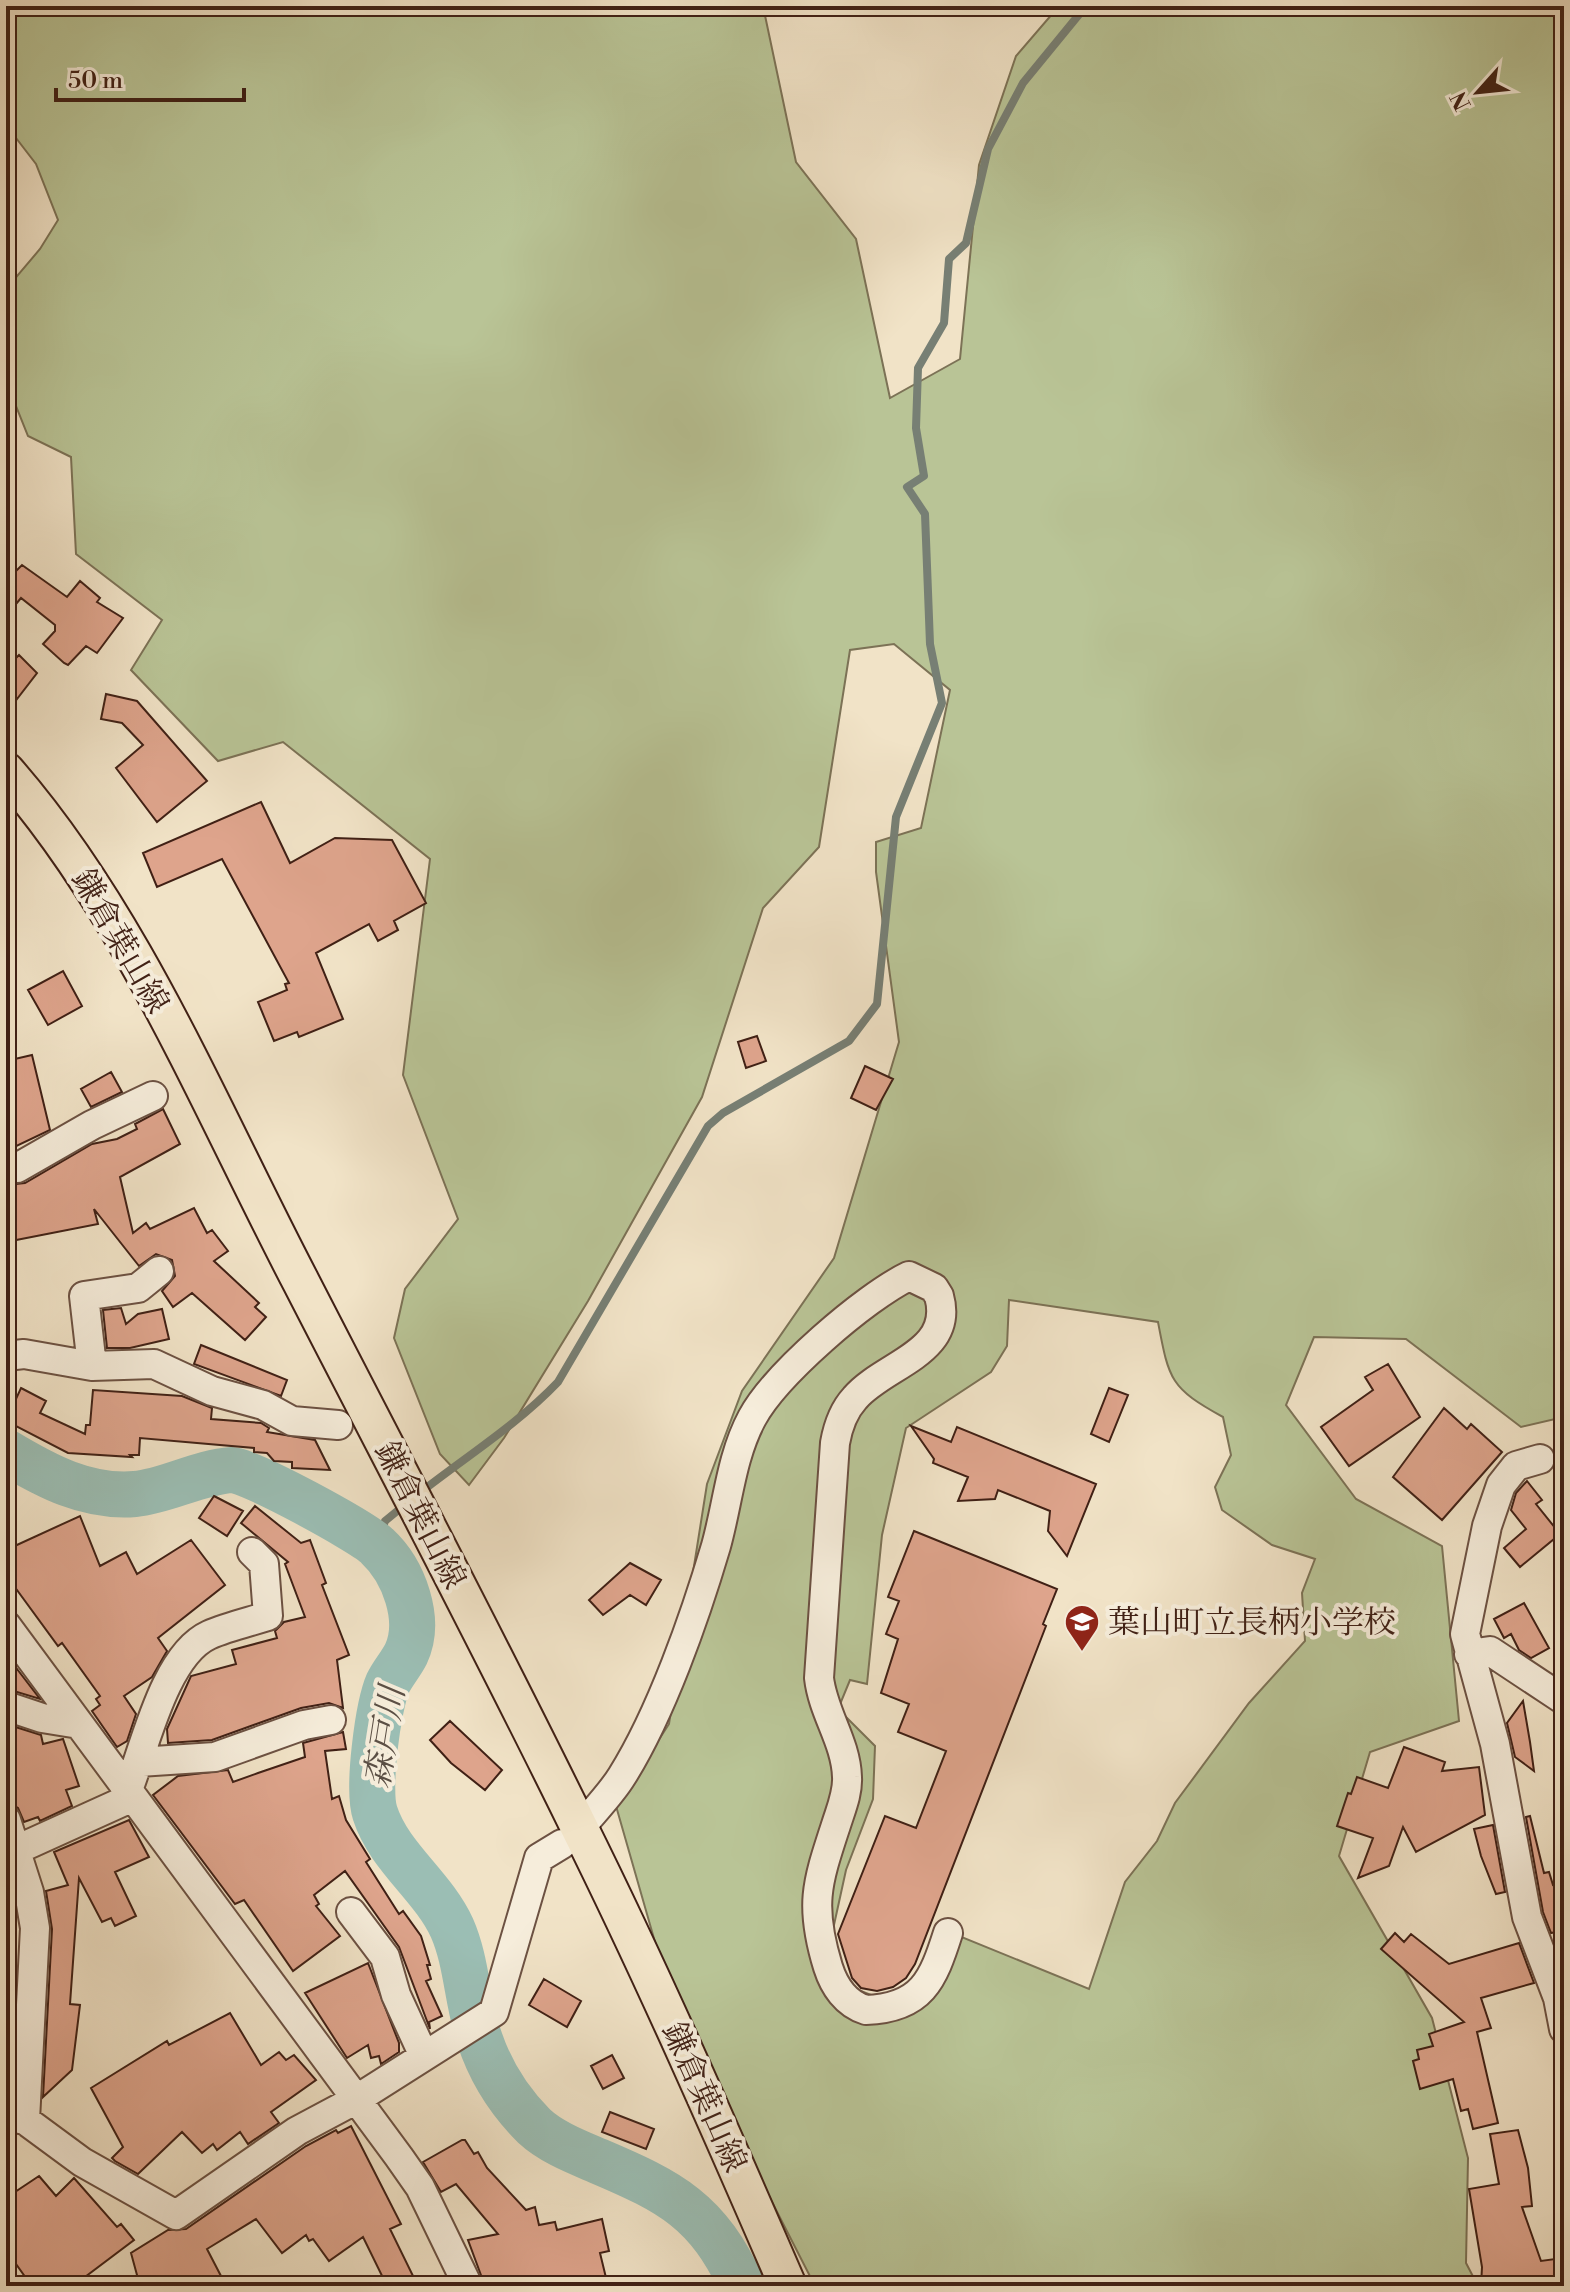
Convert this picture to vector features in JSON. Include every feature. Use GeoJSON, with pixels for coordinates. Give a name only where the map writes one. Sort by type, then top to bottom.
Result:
{"type":"FeatureCollection","features":[{"type":"Feature","properties":{"kind":"main road","name":"鎌倉葉山線"},"geometry":{"type":"LineString","coordinates":[[6,771],[36,806],[119,929],[717,2122],[788,2286]]}},
{"type":"Feature","properties":{"kind":"street"},"geometry":{"type":"LineString","coordinates":[[6,1168],[17,1168],[92,1125],[153,1096]]}},
{"type":"Feature","properties":{"kind":"street"},"geometry":{"type":"LineString","coordinates":[[92,1366],[84,1296],[138,1288],[159,1271]]}},
{"type":"Feature","properties":{"kind":"street"},"geometry":{"type":"LineString","coordinates":[[6,1820],[35,1928],[16,2118],[82,2162],[176,2215],[297,2131],[357,2099],[423,2054],[494,2012],[539,1858],[571,1836],[622,1777],[655,1711],[708,1572],[731,1477],[753,1417],[776,1387],[872,1297],[909,1276],[921,1279],[939,1296],[941,1324],[937,1334],[923,1349],[857,1395],[843,1415],[835,1443],[819,1678],[824,1702],[843,1752],[847,1782],[815,1894],[820,1936],[833,1981],[845,1998],[866,2010],[896,2005],[920,1994],[937,1968],[948,1933]]}},
{"type":"Feature","properties":{"kind":"street"},"geometry":{"type":"LineString","coordinates":[[6,1356],[24,1354],[92,1366],[154,1364],[212,1391],[263,1405],[292,1421],[338,1425]]}},
{"type":"Feature","properties":{"kind":"street"},"geometry":{"type":"LineString","coordinates":[[1540,1459],[1516,1466],[1501,1485],[1487,1526],[1465,1634],[1495,1744],[1527,1917],[1558,1998],[1564,2029]]}},
{"type":"Feature","properties":{"kind":"street"},"geometry":{"type":"LineString","coordinates":[[16,1850],[131,1793],[139,1762],[173,1671],[187,1651],[207,1635],[268,1616],[264,1564],[252,1552]]}},
{"type":"Feature","properties":{"kind":"street"},"geometry":{"type":"LineString","coordinates":[[6,1625],[420,2187],[468,2286]]}},
{"type":"Feature","properties":{"kind":"street"},"geometry":{"type":"LineString","coordinates":[[1469,1654],[1490,1651],[1564,1700]]}},
{"type":"Feature","properties":{"kind":"street"},"geometry":{"type":"LineString","coordinates":[[6,1706],[42,1718],[79,1724]]}},
{"type":"Feature","properties":{"kind":"street"},"geometry":{"type":"LineString","coordinates":[[139,1762],[215,1757],[304,1725],[331,1720]]}},
{"type":"Feature","properties":{"kind":"street"},"geometry":{"type":"LineString","coordinates":[[351,1912],[385,1957],[396,1995],[423,2054]]}},
{"type":"Feature","properties":{"kind":"green space"},"geometry":{"type":"Polygon","coordinates":[[[6,6],[763,6],[796,162],[856,239],[890,398],[960,359],[979,165],[1016,56],[1059,6],[1564,6],[1564,1417],[1521,1427],[1406,1339],[1314,1337],[1286,1405],[1356,1499],[1442,1546],[1459,1721],[1370,1752],[1339,1856],[1432,2018],[1468,2158],[1466,2263],[1478,2286],[815,2286],[731,2122],[661,1963],[616,1806],[669,1724],[707,1484],[742,1391],[834,1258],[899,1042],[876,872],[876,842],[921,828],[950,690],[894,644],[850,650],[819,847],[763,908],[702,1097],[588,1301],[504,1438],[469,1485],[440,1454],[394,1338],[405,1289],[458,1219],[403,1075],[430,859],[283,742],[218,761],[131,670],[162,620],[76,554],[71,457],[28,436],[6,381],[6,289],[40,249],[58,220],[36,164],[6,125],[6,6]],[[1009,1300],[1007,1346],[991,1372],[906,1428],[882,1535],[867,1684],[850,1680],[838,1709],[875,1746],[873,1799],[846,1870],[832,1934],[841,1968],[853,1988],[871,1995],[899,1994],[919,1975],[942,1929],[1089,1989],[1125,1882],[1157,1841],[1175,1803],[1249,1703],[1305,1641],[1302,1593],[1315,1559],[1272,1545],[1222,1510],[1215,1487],[1231,1455],[1223,1417],[1192,1398],[1175,1380],[1165,1357],[1158,1322],[1009,1300]]]}},
{"type":"Feature","properties":{"kind":"building"},"geometry":{"type":"Polygon","coordinates":[[[22,565],[67,597],[80,581],[100,598],[97,602],[123,618],[97,653],[86,646],[68,665],[64,663],[43,644],[55,631],[55,625],[21,598],[6,616],[6,581],[22,565]]]}},
{"type":"Feature","properties":{"kind":"building"},"geometry":{"type":"Polygon","coordinates":[[[19,655],[37,673],[17,699],[6,688],[6,668],[19,655]]]}},
{"type":"Feature","properties":{"kind":"building"},"geometry":{"type":"Polygon","coordinates":[[[106,694],[137,701],[207,781],[157,822],[116,768],[143,745],[122,723],[101,719],[106,694]]]}},
{"type":"Feature","properties":{"kind":"building"},"geometry":{"type":"Polygon","coordinates":[[[261,802],[290,863],[335,838],[392,840],[426,903],[394,921],[398,930],[378,941],[369,924],[316,953],[343,1019],[299,1037],[297,1032],[274,1041],[258,1002],[287,990],[285,984],[289,983],[222,859],[157,887],[143,853],[261,802]]]}},
{"type":"Feature","properties":{"kind":"building"},"geometry":{"type":"Polygon","coordinates":[[[63,971],[82,1006],[48,1025],[28,990],[63,971]]]}},
{"type":"Feature","properties":{"kind":"building"},"geometry":{"type":"Polygon","coordinates":[[[757,1036],[766,1061],[746,1068],[738,1042],[757,1036]]]}},
{"type":"Feature","properties":{"kind":"building"},"geometry":{"type":"Polygon","coordinates":[[[32,1055],[50,1130],[6,1151],[6,1061],[32,1055]]]}},
{"type":"Feature","properties":{"kind":"building"},"geometry":{"type":"Polygon","coordinates":[[[865,1066],[893,1079],[876,1110],[851,1098],[865,1066]]]}},
{"type":"Feature","properties":{"kind":"building"},"geometry":{"type":"Polygon","coordinates":[[[111,1072],[122,1092],[91,1107],[81,1089],[111,1072]]]}},
{"type":"Feature","properties":{"kind":"building"},"geometry":{"type":"Polygon","coordinates":[[[163,1109],[180,1144],[120,1177],[133,1233],[146,1223],[150,1229],[194,1208],[207,1233],[212,1230],[228,1251],[214,1261],[259,1303],[255,1307],[266,1317],[245,1340],[192,1293],[173,1307],[162,1291],[175,1276],[172,1260],[156,1254],[139,1266],[94,1209],[98,1224],[6,1242],[6,1185],[25,1183],[92,1144],[117,1139],[137,1129],[135,1124],[163,1109]]]}},
{"type":"Feature","properties":{"kind":"building"},"geometry":{"type":"Polygon","coordinates":[[[121,1308],[126,1324],[138,1314],[162,1309],[169,1339],[130,1348],[107,1348],[103,1310],[121,1308]]]}},
{"type":"Feature","properties":{"kind":"building"},"geometry":{"type":"Polygon","coordinates":[[[201,1345],[287,1380],[281,1396],[194,1364],[201,1345]]]}},
{"type":"Feature","properties":{"kind":"building"},"geometry":{"type":"Polygon","coordinates":[[[1388,1364],[1420,1417],[1349,1466],[1321,1427],[1373,1390],[1365,1377],[1388,1364]]]}},
{"type":"Feature","properties":{"kind":"building"},"geometry":{"type":"Polygon","coordinates":[[[21,1388],[46,1401],[40,1413],[85,1434],[86,1425],[90,1425],[93,1390],[182,1396],[212,1408],[211,1419],[261,1423],[269,1428],[267,1432],[315,1440],[330,1470],[292,1468],[292,1462],[274,1461],[267,1453],[254,1452],[254,1448],[140,1438],[139,1455],[130,1455],[132,1457],[68,1453],[6,1421],[6,1394],[16,1399],[21,1388]]]}},
{"type":"Feature","properties":{"kind":"building"},"geometry":{"type":"Polygon","coordinates":[[[1109,1388],[1128,1395],[1109,1442],[1091,1434],[1109,1388]]]}},
{"type":"Feature","properties":{"kind":"building"},"geometry":{"type":"Polygon","coordinates":[[[1444,1408],[1467,1429],[1471,1424],[1502,1452],[1442,1520],[1393,1477],[1444,1408]]]}},
{"type":"Feature","properties":{"kind":"building"},"geometry":{"type":"Polygon","coordinates":[[[911,1426],[951,1442],[957,1427],[1096,1484],[1067,1556],[1048,1531],[1050,1511],[998,1490],[995,1499],[958,1501],[968,1477],[933,1463],[934,1459],[911,1426]]]}},
{"type":"Feature","properties":{"kind":"building"},"geometry":{"type":"Polygon","coordinates":[[[1527,1481],[1542,1500],[1536,1504],[1560,1534],[1520,1567],[1504,1548],[1526,1529],[1511,1510],[1516,1493],[1527,1481]]]}},
{"type":"Feature","properties":{"kind":"building"},"geometry":{"type":"Polygon","coordinates":[[[214,1496],[243,1511],[227,1536],[199,1518],[214,1496]]]}},
{"type":"Feature","properties":{"kind":"building"},"geometry":{"type":"Polygon","coordinates":[[[255,1506],[301,1543],[310,1540],[326,1583],[322,1585],[349,1655],[337,1660],[343,1708],[329,1703],[301,1708],[212,1740],[168,1743],[167,1729],[191,1676],[236,1664],[232,1650],[277,1638],[275,1631],[284,1622],[305,1617],[285,1564],[288,1562],[241,1523],[255,1506]]]}},
{"type":"Feature","properties":{"kind":"building"},"geometry":{"type":"Polygon","coordinates":[[[80,1516],[100,1566],[126,1552],[137,1574],[191,1540],[225,1585],[158,1638],[167,1651],[152,1677],[124,1696],[136,1714],[127,1741],[117,1747],[92,1711],[100,1705],[96,1699],[100,1696],[62,1643],[58,1646],[6,1575],[6,1550],[80,1516]]]}},
{"type":"Feature","properties":{"kind":"building"},"geometry":{"type":"Polygon","coordinates":[[[914,1531],[1057,1589],[1043,1624],[1046,1626],[915,1964],[906,1978],[893,1987],[877,1991],[861,1988],[852,1978],[838,1934],[885,1816],[916,1828],[946,1751],[898,1732],[909,1704],[881,1693],[898,1639],[886,1634],[899,1601],[888,1597],[914,1531]]]}},
{"type":"Feature","properties":{"kind":"building"},"geometry":{"type":"Polygon","coordinates":[[[630,1563],[661,1580],[646,1605],[630,1595],[603,1615],[589,1600],[630,1563]]]}},
{"type":"Feature","properties":{"kind":"building"},"geometry":{"type":"Polygon","coordinates":[[[1524,1603],[1549,1648],[1531,1658],[1519,1650],[1511,1634],[1504,1638],[1494,1619],[1524,1603]]]}},
{"type":"Feature","properties":{"kind":"building"},"geometry":{"type":"Polygon","coordinates":[[[17,1669],[40,1699],[7,1689],[6,1677],[17,1669]]]}},
{"type":"Feature","properties":{"kind":"building"},"geometry":{"type":"Polygon","coordinates":[[[1523,1701],[1534,1771],[1515,1757],[1507,1723],[1523,1701]]]}},
{"type":"Feature","properties":{"kind":"building"},"geometry":{"type":"Polygon","coordinates":[[[450,1721],[502,1770],[485,1790],[451,1763],[430,1740],[450,1721]]]}},
{"type":"Feature","properties":{"kind":"building"},"geometry":{"type":"Polygon","coordinates":[[[6,1724],[41,1735],[43,1744],[63,1739],[79,1786],[66,1790],[72,1806],[40,1821],[38,1817],[24,1822],[18,1808],[11,1804],[6,1788],[6,1724]]]}},
{"type":"Feature","properties":{"kind":"building"},"geometry":{"type":"Polygon","coordinates":[[[343,1732],[346,1749],[325,1751],[332,1799],[339,1796],[346,1820],[370,1859],[366,1862],[399,1914],[403,1911],[421,1936],[430,1965],[427,1965],[431,1979],[426,1981],[442,2016],[429,2022],[430,2029],[399,1947],[345,1871],[314,1895],[319,1904],[316,1906],[340,1936],[293,1971],[244,1900],[235,1904],[153,1795],[178,1776],[228,1770],[233,1782],[305,1757],[303,1743],[343,1732]]]}},
{"type":"Feature","properties":{"kind":"building"},"geometry":{"type":"Polygon","coordinates":[[[1404,1747],[1445,1762],[1442,1771],[1479,1767],[1485,1815],[1416,1852],[1403,1827],[1389,1866],[1358,1878],[1373,1838],[1337,1826],[1348,1793],[1351,1794],[1357,1777],[1388,1788],[1404,1747]]]}},
{"type":"Feature","properties":{"kind":"building"},"geometry":{"type":"Polygon","coordinates":[[[1530,1816],[1544,1873],[1549,1872],[1553,1885],[1557,1884],[1564,1909],[1561,1931],[1551,1933],[1543,1912],[1526,1817],[1530,1816]]]}},
{"type":"Feature","properties":{"kind":"building"},"geometry":{"type":"Polygon","coordinates":[[[129,1820],[149,1857],[115,1872],[136,1916],[115,1926],[111,1918],[102,1922],[79,1878],[70,2004],[80,2005],[72,2070],[43,2097],[52,1929],[46,1891],[68,1885],[54,1852],[129,1820]]]}},
{"type":"Feature","properties":{"kind":"building"},"geometry":{"type":"Polygon","coordinates":[[[1493,1825],[1505,1892],[1496,1894],[1474,1829],[1493,1825]]]}},
{"type":"Feature","properties":{"kind":"building"},"geometry":{"type":"Polygon","coordinates":[[[1395,1933],[1404,1942],[1411,1934],[1449,1964],[1519,1943],[1534,1983],[1481,1998],[1491,2028],[1477,2032],[1498,2123],[1473,2129],[1468,2109],[1461,2111],[1453,2079],[1420,2089],[1413,2061],[1419,2059],[1417,2050],[1433,2046],[1429,2034],[1464,2022],[1381,1949],[1395,1933]]]}},
{"type":"Feature","properties":{"kind":"building"},"geometry":{"type":"Polygon","coordinates":[[[368,1963],[399,2043],[399,2052],[381,2064],[379,2056],[371,2058],[368,2045],[347,2058],[305,1993],[368,1963]]]}},
{"type":"Feature","properties":{"kind":"building"},"geometry":{"type":"Polygon","coordinates":[[[544,1979],[581,2001],[567,2027],[529,2005],[544,1979]]]}},
{"type":"Feature","properties":{"kind":"building"},"geometry":{"type":"Polygon","coordinates":[[[230,2013],[261,2065],[279,2052],[286,2060],[294,2055],[316,2080],[271,2112],[279,2123],[248,2144],[240,2132],[217,2150],[213,2144],[202,2153],[182,2132],[138,2174],[115,2161],[112,2158],[123,2147],[91,2088],[167,2041],[169,2045],[230,2013]]]}},
{"type":"Feature","properties":{"kind":"building"},"geometry":{"type":"Polygon","coordinates":[[[612,2055],[624,2078],[603,2089],[591,2066],[612,2055]]]}},
{"type":"Feature","properties":{"kind":"building"},"geometry":{"type":"Polygon","coordinates":[[[610,2112],[654,2129],[646,2149],[602,2132],[610,2112]]]}},
{"type":"Feature","properties":{"kind":"building"},"geometry":{"type":"Polygon","coordinates":[[[351,2126],[401,2224],[390,2229],[415,2280],[403,2286],[387,2286],[363,2237],[329,2261],[313,2239],[309,2241],[306,2235],[282,2253],[256,2219],[207,2249],[222,2278],[209,2286],[140,2286],[131,2253],[168,2230],[186,2229],[306,2146],[336,2130],[338,2133],[351,2126]]]}},
{"type":"Feature","properties":{"kind":"building"},"geometry":{"type":"Polygon","coordinates":[[[1518,2130],[1528,2168],[1532,2206],[1522,2207],[1541,2261],[1555,2259],[1559,2279],[1519,2286],[1481,2286],[1482,2267],[1469,2189],[1499,2184],[1490,2134],[1518,2130]]]}},
{"type":"Feature","properties":{"kind":"building"},"geometry":{"type":"Polygon","coordinates":[[[462,2140],[474,2154],[478,2152],[487,2168],[526,2210],[535,2207],[539,2225],[555,2222],[557,2230],[602,2219],[609,2251],[600,2253],[608,2286],[485,2286],[468,2240],[498,2234],[456,2184],[441,2192],[423,2162],[462,2140]]]}},
{"type":"Feature","properties":{"kind":"building"},"geometry":{"type":"Polygon","coordinates":[[[39,2176],[56,2196],[74,2178],[117,2227],[121,2224],[134,2240],[73,2286],[37,2286],[26,2278],[6,2250],[6,2198],[39,2176]]]}},
{"type":"Feature","properties":{"kind":"waterway"},"geometry":{"type":"LineString","coordinates":[[421,1492],[509,1426],[558,1382],[708,1126],[723,1113],[849,1041],[877,1004],[896,817],[942,703],[930,644],[925,514],[907,487],[924,476],[916,428],[918,368],[944,323],[949,259],[966,243],[988,149],[1023,83],[1086,6]]}},
{"type":"Feature","properties":{"kind":"waterway","name":"森戸川"},"geometry":{"type":"LineString","coordinates":[[6,1452],[68,1484],[117,1494],[147,1492],[220,1471],[243,1473],[282,1490],[351,1528],[387,1556],[408,1597],[412,1626],[406,1654],[384,1694],[373,1767],[375,1813],[390,1844],[434,1898],[452,1928],[483,2050],[509,2096],[541,2132],[564,2146],[647,2183],[685,2207],[715,2239],[742,2286]]}},
{"type":"Feature","properties":{"kind":"waterway"},"geometry":{"type":"LineString","coordinates":[[377,1545],[385,1521],[407,1503]]}},
{"type":"Feature","properties":{"kind":"place","name":"葉山町立長柄小学校"},"geometry":{"type":"Point","coordinates":[1082,1653]}}]}
